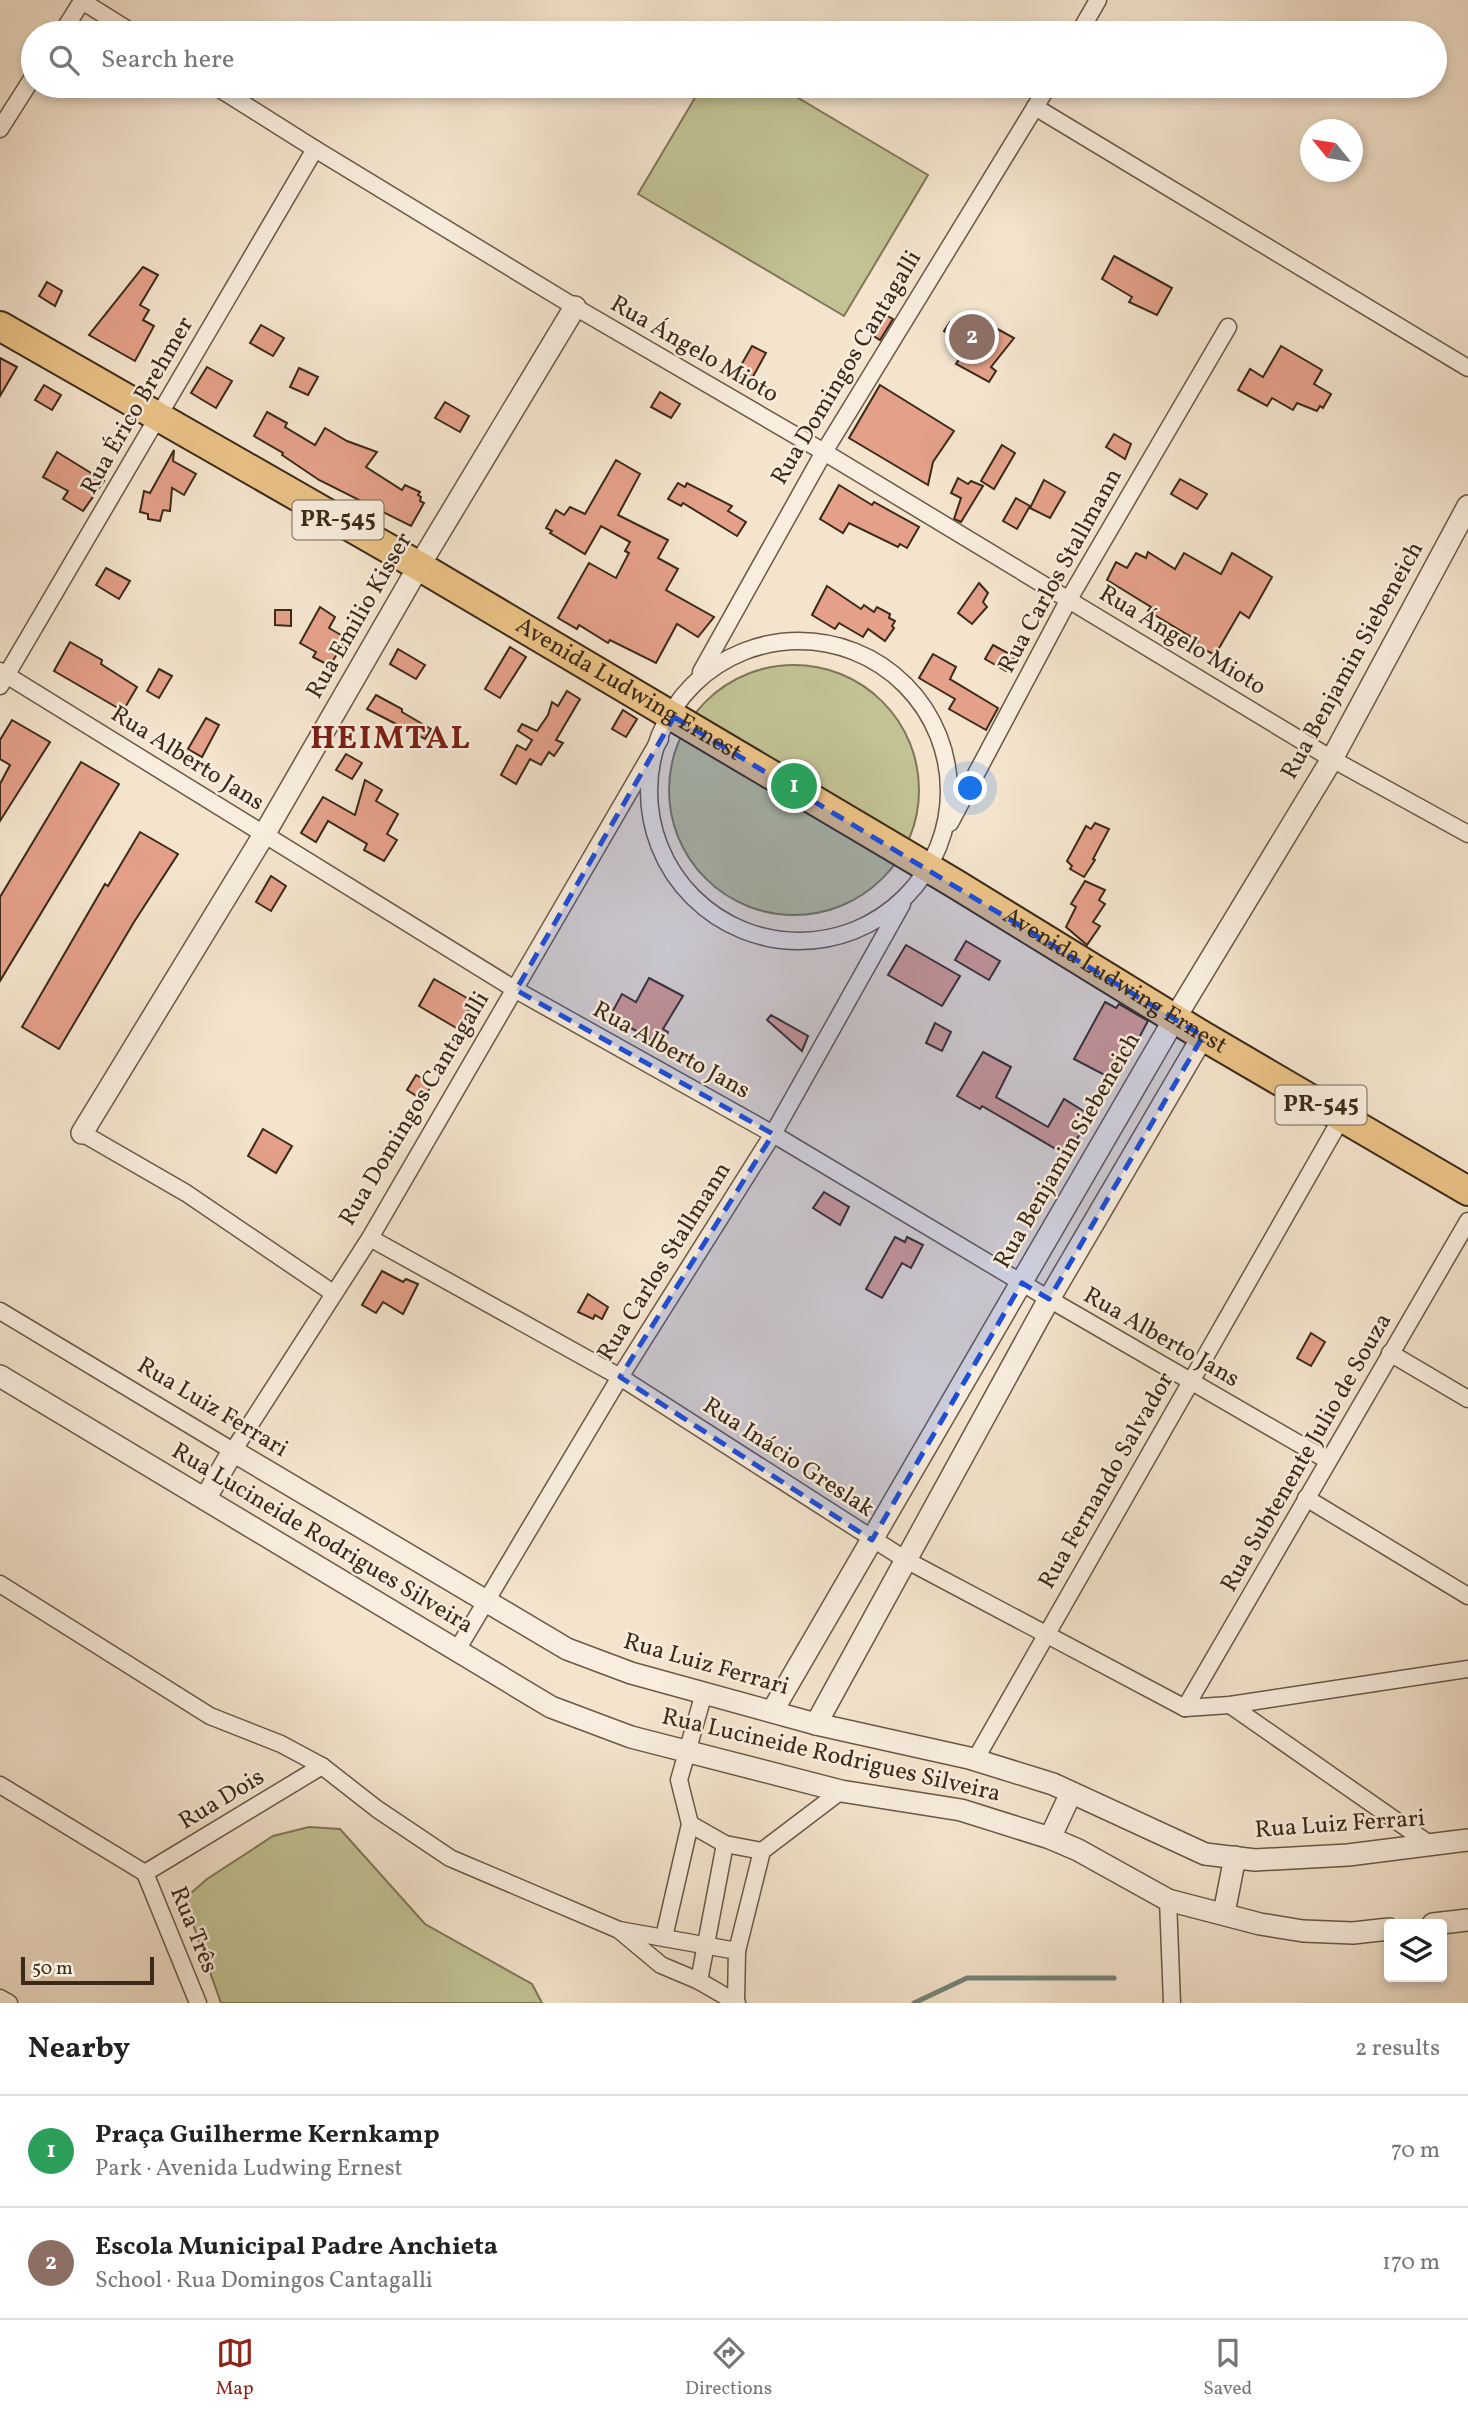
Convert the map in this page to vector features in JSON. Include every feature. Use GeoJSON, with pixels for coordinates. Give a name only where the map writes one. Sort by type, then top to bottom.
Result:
{"type":"FeatureCollection","features":[{"type":"Feature","properties":{"kind":"highway","name":"Avenida Ludwing Ernest"},"geometry":{"type":"LineString","coordinates":[[0,326],[418,566],[667,728],[929,868],[1203,1036],[1468,1191]]}},
{"type":"Feature","properties":{"kind":"street"},"geometry":{"type":"LineString","coordinates":[[1086,21],[1098,0]]}},
{"type":"Feature","properties":{"kind":"street"},"geometry":{"type":"LineString","coordinates":[[70,21],[82,1],[114,21]]}},
{"type":"Feature","properties":{"kind":"street"},"geometry":{"type":"LineString","coordinates":[[0,129],[21,96]]}},
{"type":"Feature","properties":{"kind":"street","name":"Rua Ángelo Mioto"},"geometry":{"type":"LineString","coordinates":[[234,98],[575,307],[824,452],[1332,760],[1468,834]]}},
{"type":"Feature","properties":{"kind":"street","name":"Rua Domingos Cantagalli"},"geometry":{"type":"LineString","coordinates":[[205,1499],[370,1238],[697,681],[824,452],[1041,98]]}},
{"type":"Feature","properties":{"kind":"street"},"geometry":{"type":"LineString","coordinates":[[1035,107],[1468,368]]}},
{"type":"Feature","properties":{"kind":"street","name":"Rua Érico Brehmer"},"geometry":{"type":"LineString","coordinates":[[2,677],[315,149]]}},
{"type":"Feature","properties":{"kind":"street","name":"Rua Emilio Kisser"},"geometry":{"type":"LineString","coordinates":[[82,1133],[264,833],[418,566],[575,307]]}},
{"type":"Feature","properties":{"kind":"street","name":"Rua Carlos Stallmann"},"geometry":{"type":"LineString","coordinates":[[940,841],[1069,599],[1228,327]]}},
{"type":"Feature","properties":{"kind":"street","name":"Rua Benjamin Siebeneich"},"geometry":{"type":"LineString","coordinates":[[773,1710],[1175,1018],[1332,760],[1468,506]]}},
{"type":"Feature","properties":{"kind":"street"},"geometry":{"type":"LineString","coordinates":[[667,728],[651,767],[649,793],[654,831],[666,862],[687,892],[708,912],[733,927],[767,939],[798,942],[830,938],[860,928],[888,912],[907,895],[929,868],[947,816],[949,780],[939,735],[930,716],[902,681],[885,667],[864,654],[842,646],[820,641],[789,640],[762,645],[733,655],[697,681]]}},
{"type":"Feature","properties":{"kind":"street","name":"Rua Alberto Jans"},"geometry":{"type":"LineString","coordinates":[[2,677],[264,833],[516,990],[773,1134],[1049,1299],[1327,1460]]}},
{"type":"Feature","properties":{"kind":"street","name":"Rua Carlos Stallmann"},"geometry":{"type":"LineString","coordinates":[[457,1650],[620,1377],[773,1134],[907,895]]}},
{"type":"Feature","properties":{"kind":"street"},"geometry":{"type":"LineString","coordinates":[[816,1724],[1049,1299],[1203,1036]]}},
{"type":"Feature","properties":{"kind":"street","name":"Rua Fernando Salvador"},"geometry":{"type":"LineString","coordinates":[[975,1760],[1342,1117]]}},
{"type":"Feature","properties":{"kind":"street"},"geometry":{"type":"LineString","coordinates":[[82,1133],[186,1193],[333,1293]]}},
{"type":"Feature","properties":{"kind":"street","name":"Rua Subtenente Julio de Souza"},"geometry":{"type":"LineString","coordinates":[[1185,1708],[1468,1221]]}},
{"type":"Feature","properties":{"kind":"street","name":"Rua Inácio Greslak"},"geometry":{"type":"LineString","coordinates":[[370,1238],[620,1377],[906,1560],[1185,1708]]}},
{"type":"Feature","properties":{"kind":"street","name":"Rua Luiz Ferrari"},"geometry":{"type":"LineString","coordinates":[[0,1311],[567,1648],[631,1673],[816,1724],[975,1760],[1053,1784],[1205,1854],[1255,1860],[1348,1855],[1468,1840]]}},
{"type":"Feature","properties":{"kind":"street"},"geometry":{"type":"LineString","coordinates":[[1390,1353],[1468,1399]]}},
{"type":"Feature","properties":{"kind":"street","name":"Rua Lucineide Rodrigues Silveira"},"geometry":{"type":"LineString","coordinates":[[0,1376],[551,1707],[631,1737],[841,1791],[961,1810],[1050,1838],[1078,1850],[1168,1900],[1260,1924],[1303,1931],[1353,1933],[1384,1930]]}},
{"type":"Feature","properties":{"kind":"street"},"geometry":{"type":"LineString","coordinates":[[1306,1499],[1468,1596]]}},
{"type":"Feature","properties":{"kind":"street"},"geometry":{"type":"LineString","coordinates":[[0,1584],[210,1716],[281,1744],[322,1766],[377,1809],[450,1858],[619,1930],[737,1951]]}},
{"type":"Feature","properties":{"kind":"street"},"geometry":{"type":"LineString","coordinates":[[1185,1708],[1230,1705],[1468,1669]]}},
{"type":"Feature","properties":{"kind":"street"},"geometry":{"type":"LineString","coordinates":[[664,1937],[690,1824],[679,1780],[704,1693]]}},
{"type":"Feature","properties":{"kind":"street"},"geometry":{"type":"LineString","coordinates":[[1230,1705],[1431,1845]]}},
{"type":"Feature","properties":{"kind":"street","name":"Rua Dois"},"geometry":{"type":"LineString","coordinates":[[145,1873],[322,1766]]}},
{"type":"Feature","properties":{"kind":"street"},"geometry":{"type":"LineString","coordinates":[[0,1785],[145,1873]]}},
{"type":"Feature","properties":{"kind":"street"},"geometry":{"type":"LineString","coordinates":[[619,1930],[661,1965],[737,2002],[737,1951],[762,1852],[841,1791]]}},
{"type":"Feature","properties":{"kind":"street"},"geometry":{"type":"LineString","coordinates":[[1050,1838],[1071,1793]]}},
{"type":"Feature","properties":{"kind":"street"},"geometry":{"type":"LineString","coordinates":[[690,1824],[725,1844],[762,1852]]}},
{"type":"Feature","properties":{"kind":"street"},"geometry":{"type":"LineString","coordinates":[[698,1981],[725,1844]]}},
{"type":"Feature","properties":{"kind":"street"},"geometry":{"type":"LineString","coordinates":[[1224,1913],[1235,1857]]}},
{"type":"Feature","properties":{"kind":"street","name":"Rua Três"},"geometry":{"type":"LineString","coordinates":[[145,1873],[198,2003]]}},
{"type":"Feature","properties":{"kind":"street"},"geometry":{"type":"LineString","coordinates":[[1168,1900],[1172,2003]]}},
{"type":"Feature","properties":{"kind":"street"},"geometry":{"type":"LineString","coordinates":[[1447,1922],[1468,1920]]}},
{"type":"Feature","properties":{"kind":"street"},"geometry":{"type":"LineString","coordinates":[[0,1998],[9,2003]]}},
{"type":"Feature","properties":{"kind":"highlighted area"},"geometry":{"type":"Polygon","coordinates":[[[674,717],[1203,1036],[1049,1299],[1022,1283],[872,1540],[620,1377],[773,1134],[516,990],[674,717]]]}},
{"type":"Feature","properties":{"kind":"green space"},"geometry":{"type":"Polygon","coordinates":[[[695,98],[798,98],[928,175],[844,316],[638,194],[695,98]]]}},
{"type":"Feature","properties":{"kind":"green space"},"geometry":{"type":"Polygon","coordinates":[[[794,665],[842,675],[863,686],[882,702],[898,721],[909,742],[919,790],[909,838],[898,859],[882,878],[863,894],[842,905],[794,915],[746,905],[725,894],[706,878],[690,859],[679,838],[669,790],[679,742],[690,721],[706,702],[725,686],[746,675],[794,665]]]}},
{"type":"Feature","properties":{"kind":"green space"},"geometry":{"type":"Polygon","coordinates":[[[309,1827],[340,1829],[425,1924],[532,1984],[542,2003],[221,2003],[184,1899],[207,1879],[273,1836],[309,1827]]]}},
{"type":"Feature","properties":{"kind":"building"},"geometry":{"type":"Polygon","coordinates":[[[1114,256],[1172,288],[1157,315],[1129,302],[1132,297],[1102,279],[1114,256]]]}},
{"type":"Feature","properties":{"kind":"building"},"geometry":{"type":"Polygon","coordinates":[[[143,267],[158,275],[140,305],[149,310],[143,320],[154,326],[135,361],[89,335],[143,267]]]}},
{"type":"Feature","properties":{"kind":"building"},"geometry":{"type":"Polygon","coordinates":[[[47,282],[62,291],[55,306],[39,296],[47,282]]]}},
{"type":"Feature","properties":{"kind":"building"},"geometry":{"type":"Polygon","coordinates":[[[884,314],[893,319],[880,340],[872,335],[884,314]]]}},
{"type":"Feature","properties":{"kind":"building"},"geometry":{"type":"Polygon","coordinates":[[[983,321],[1014,338],[991,367],[996,371],[989,382],[956,364],[967,347],[944,331],[950,322],[973,336],[983,321]]]}},
{"type":"Feature","properties":{"kind":"building"},"geometry":{"type":"Polygon","coordinates":[[[261,325],[284,338],[273,356],[250,343],[261,325]]]}},
{"type":"Feature","properties":{"kind":"building"},"geometry":{"type":"Polygon","coordinates":[[[752,346],[766,353],[750,382],[736,374],[752,346]]]}},
{"type":"Feature","properties":{"kind":"building"},"geometry":{"type":"Polygon","coordinates":[[[1281,346],[1322,370],[1314,384],[1331,394],[1323,408],[1320,406],[1317,411],[1297,403],[1293,410],[1272,398],[1267,406],[1238,390],[1250,369],[1263,377],[1281,346]]]}},
{"type":"Feature","properties":{"kind":"building"},"geometry":{"type":"Polygon","coordinates":[[[0,358],[17,367],[0,396],[0,358]]]}},
{"type":"Feature","properties":{"kind":"building"},"geometry":{"type":"Polygon","coordinates":[[[207,367],[232,381],[216,408],[191,393],[207,367]]]}},
{"type":"Feature","properties":{"kind":"building"},"geometry":{"type":"Polygon","coordinates":[[[299,368],[318,377],[308,395],[290,387],[299,368]]]}},
{"type":"Feature","properties":{"kind":"building"},"geometry":{"type":"Polygon","coordinates":[[[44,385],[61,395],[52,410],[35,400],[44,385]]]}},
{"type":"Feature","properties":{"kind":"building"},"geometry":{"type":"Polygon","coordinates":[[[880,385],[954,431],[933,462],[928,485],[849,438],[880,385]]]}},
{"type":"Feature","properties":{"kind":"building"},"geometry":{"type":"Polygon","coordinates":[[[660,392],[680,404],[671,418],[651,407],[660,392]]]}},
{"type":"Feature","properties":{"kind":"building"},"geometry":{"type":"Polygon","coordinates":[[[445,402],[469,416],[460,432],[435,418],[445,402]]]}},
{"type":"Feature","properties":{"kind":"building"},"geometry":{"type":"Polygon","coordinates":[[[267,412],[287,423],[285,427],[315,445],[325,428],[347,441],[377,452],[366,467],[402,490],[405,485],[420,492],[420,501],[424,503],[411,526],[319,480],[282,455],[283,453],[254,436],[267,412]]]}},
{"type":"Feature","properties":{"kind":"building"},"geometry":{"type":"Polygon","coordinates":[[[1114,434],[1131,444],[1125,459],[1106,447],[1114,434]]]}},
{"type":"Feature","properties":{"kind":"building"},"geometry":{"type":"Polygon","coordinates":[[[1002,445],[1015,453],[994,489],[981,481],[1002,445]]]}},
{"type":"Feature","properties":{"kind":"building"},"geometry":{"type":"Polygon","coordinates":[[[174,450],[173,461],[196,474],[184,495],[172,488],[170,511],[163,510],[160,521],[148,519],[148,514],[140,512],[144,491],[150,493],[174,450]]]}},
{"type":"Feature","properties":{"kind":"building"},"geometry":{"type":"Polygon","coordinates":[[[57,452],[104,481],[83,511],[63,499],[68,491],[43,477],[57,452]]]}},
{"type":"Feature","properties":{"kind":"building"},"geometry":{"type":"Polygon","coordinates":[[[616,460],[640,474],[618,515],[668,540],[658,558],[678,569],[666,590],[714,617],[698,637],[677,624],[656,663],[610,640],[608,643],[579,625],[577,629],[558,618],[589,563],[616,578],[629,553],[625,551],[630,542],[601,526],[585,554],[546,528],[556,510],[564,515],[570,507],[585,514],[616,460]]]}},
{"type":"Feature","properties":{"kind":"building"},"geometry":{"type":"Polygon","coordinates":[[[958,478],[968,484],[971,481],[983,486],[961,522],[954,519],[961,498],[951,493],[958,478]]]}},
{"type":"Feature","properties":{"kind":"building"},"geometry":{"type":"Polygon","coordinates":[[[1180,479],[1207,494],[1197,509],[1171,494],[1180,479]]]}},
{"type":"Feature","properties":{"kind":"building"},"geometry":{"type":"Polygon","coordinates":[[[1044,480],[1065,492],[1050,518],[1030,508],[1044,480]]]}},
{"type":"Feature","properties":{"kind":"building"},"geometry":{"type":"Polygon","coordinates":[[[678,483],[685,487],[687,483],[732,506],[728,511],[746,522],[737,536],[683,503],[681,506],[668,499],[678,483]]]}},
{"type":"Feature","properties":{"kind":"building"},"geometry":{"type":"Polygon","coordinates":[[[839,485],[872,505],[874,502],[919,527],[907,548],[900,544],[898,547],[849,523],[843,533],[820,519],[839,485]]]}},
{"type":"Feature","properties":{"kind":"building"},"geometry":{"type":"Polygon","coordinates":[[[1016,498],[1030,506],[1017,529],[1003,521],[1016,498]]]}},
{"type":"Feature","properties":{"kind":"building"},"geometry":{"type":"Polygon","coordinates":[[[1148,552],[1175,569],[1184,553],[1221,574],[1232,553],[1272,577],[1249,618],[1240,612],[1215,655],[1195,645],[1198,641],[1148,611],[1151,607],[1107,580],[1116,562],[1127,568],[1136,553],[1146,558],[1148,552]]]}},
{"type":"Feature","properties":{"kind":"building"},"geometry":{"type":"Polygon","coordinates":[[[106,568],[130,581],[119,599],[96,585],[106,568]]]}},
{"type":"Feature","properties":{"kind":"building"},"geometry":{"type":"Polygon","coordinates":[[[979,583],[988,593],[983,602],[987,607],[972,624],[958,613],[979,583]]]}},
{"type":"Feature","properties":{"kind":"building"},"geometry":{"type":"Polygon","coordinates":[[[827,586],[861,609],[864,605],[874,612],[877,607],[890,614],[889,618],[895,621],[892,626],[894,628],[885,641],[868,629],[863,637],[839,623],[835,629],[812,615],[827,586]]]}},
{"type":"Feature","properties":{"kind":"building"},"geometry":{"type":"Polygon","coordinates":[[[320,607],[335,617],[329,628],[346,638],[330,666],[313,657],[316,652],[300,643],[320,607]]]}},
{"type":"Feature","properties":{"kind":"building"},"geometry":{"type":"Polygon","coordinates":[[[275,610],[291,610],[291,626],[275,625],[275,610]]]}},
{"type":"Feature","properties":{"kind":"building"},"geometry":{"type":"Polygon","coordinates":[[[70,642],[102,660],[101,664],[137,687],[123,711],[54,671],[70,642]]]}},
{"type":"Feature","properties":{"kind":"building"},"geometry":{"type":"Polygon","coordinates":[[[993,645],[1015,657],[1006,671],[985,659],[993,645]]]}},
{"type":"Feature","properties":{"kind":"building"},"geometry":{"type":"Polygon","coordinates":[[[510,647],[526,657],[500,698],[485,689],[510,647]]]}},
{"type":"Feature","properties":{"kind":"building"},"geometry":{"type":"Polygon","coordinates":[[[398,649],[425,665],[416,679],[390,664],[398,649]]]}},
{"type":"Feature","properties":{"kind":"building"},"geometry":{"type":"Polygon","coordinates":[[[933,654],[956,667],[950,679],[998,708],[986,730],[949,709],[955,699],[919,678],[933,654]]]}},
{"type":"Feature","properties":{"kind":"building"},"geometry":{"type":"Polygon","coordinates":[[[159,669],[172,676],[159,698],[147,691],[159,669]]]}},
{"type":"Feature","properties":{"kind":"building"},"geometry":{"type":"Polygon","coordinates":[[[567,691],[580,699],[556,740],[563,743],[554,756],[549,752],[541,765],[530,759],[516,784],[501,775],[517,745],[526,750],[532,740],[518,731],[522,724],[537,731],[548,715],[552,702],[558,706],[567,691]]]}},
{"type":"Feature","properties":{"kind":"building"},"geometry":{"type":"Polygon","coordinates":[[[376,695],[431,729],[425,739],[367,709],[376,695]]]}},
{"type":"Feature","properties":{"kind":"building"},"geometry":{"type":"Polygon","coordinates":[[[623,710],[637,719],[626,737],[612,729],[623,710]]]}},
{"type":"Feature","properties":{"kind":"building"},"geometry":{"type":"Polygon","coordinates":[[[206,718],[219,725],[202,757],[188,749],[206,718]]]}},
{"type":"Feature","properties":{"kind":"building"},"geometry":{"type":"Polygon","coordinates":[[[12,720],[50,742],[0,821],[0,784],[10,765],[0,759],[0,740],[12,720]]]}},
{"type":"Feature","properties":{"kind":"building"},"geometry":{"type":"Polygon","coordinates":[[[346,754],[362,763],[352,779],[336,770],[346,754]]]}},
{"type":"Feature","properties":{"kind":"building"},"geometry":{"type":"Polygon","coordinates":[[[81,762],[119,784],[0,981],[0,897],[81,762]]]}},
{"type":"Feature","properties":{"kind":"building"},"geometry":{"type":"Polygon","coordinates":[[[365,780],[382,790],[376,801],[398,814],[387,834],[397,840],[384,861],[364,850],[367,844],[328,821],[316,842],[301,833],[323,797],[355,815],[365,780]]]}},
{"type":"Feature","properties":{"kind":"building"},"geometry":{"type":"Polygon","coordinates":[[[1095,823],[1109,829],[1084,877],[1070,869],[1072,866],[1067,861],[1086,826],[1091,829],[1095,823]]]}},
{"type":"Feature","properties":{"kind":"building"},"geometry":{"type":"Polygon","coordinates":[[[140,832],[178,854],[134,922],[59,1049],[22,1027],[105,884],[108,886],[140,832]]]}},
{"type":"Feature","properties":{"kind":"building"},"geometry":{"type":"Polygon","coordinates":[[[271,876],[286,886],[271,911],[256,902],[271,876]]]}},
{"type":"Feature","properties":{"kind":"building"},"geometry":{"type":"Polygon","coordinates":[[[1085,881],[1105,890],[1099,900],[1105,904],[1093,922],[1100,926],[1087,945],[1066,927],[1076,907],[1071,904],[1085,881]]]}},
{"type":"Feature","properties":{"kind":"building"},"geometry":{"type":"Polygon","coordinates":[[[966,941],[1000,961],[989,980],[955,960],[966,941]]]}},
{"type":"Feature","properties":{"kind":"building"},"geometry":{"type":"Polygon","coordinates":[[[906,945],[960,976],[942,1006],[888,975],[906,945]]]}},
{"type":"Feature","properties":{"kind":"building"},"geometry":{"type":"Polygon","coordinates":[[[649,978],[683,996],[663,1029],[668,1032],[661,1045],[610,1016],[622,994],[636,1002],[649,978]]]}},
{"type":"Feature","properties":{"kind":"building"},"geometry":{"type":"Polygon","coordinates":[[[434,979],[474,1002],[458,1029],[419,1006],[434,979]]]}},
{"type":"Feature","properties":{"kind":"building"},"geometry":{"type":"Polygon","coordinates":[[[1105,1002],[1116,1008],[1119,1004],[1148,1021],[1116,1081],[1074,1059],[1105,1002]]]}},
{"type":"Feature","properties":{"kind":"building"},"geometry":{"type":"Polygon","coordinates":[[[771,1015],[808,1036],[802,1051],[767,1020],[771,1015]]]}},
{"type":"Feature","properties":{"kind":"building"},"geometry":{"type":"Polygon","coordinates":[[[935,1023],[951,1032],[942,1051],[926,1043],[935,1023]]]}},
{"type":"Feature","properties":{"kind":"building"},"geometry":{"type":"Polygon","coordinates":[[[983,1052],[1011,1067],[996,1097],[1048,1127],[1064,1099],[1090,1115],[1068,1156],[982,1106],[980,1109],[957,1096],[983,1052]]]}},
{"type":"Feature","properties":{"kind":"building"},"geometry":{"type":"Polygon","coordinates":[[[416,1075],[432,1084],[423,1100],[407,1090],[416,1075]]]}},
{"type":"Feature","properties":{"kind":"building"},"geometry":{"type":"Polygon","coordinates":[[[263,1129],[292,1146],[276,1173],[248,1156],[263,1129]]]}},
{"type":"Feature","properties":{"kind":"building"},"geometry":{"type":"Polygon","coordinates":[[[824,1192],[849,1207],[840,1225],[813,1208],[824,1192]]]}},
{"type":"Feature","properties":{"kind":"building"},"geometry":{"type":"Polygon","coordinates":[[[895,1237],[905,1242],[907,1237],[923,1245],[911,1268],[902,1263],[882,1298],[866,1289],[895,1237]]]}},
{"type":"Feature","properties":{"kind":"building"},"geometry":{"type":"Polygon","coordinates":[[[382,1271],[403,1282],[406,1279],[418,1284],[403,1314],[383,1302],[376,1313],[362,1305],[382,1271]]]}},
{"type":"Feature","properties":{"kind":"building"},"geometry":{"type":"Polygon","coordinates":[[[588,1294],[608,1307],[602,1319],[595,1315],[593,1319],[578,1312],[588,1294]]]}},
{"type":"Feature","properties":{"kind":"building"},"geometry":{"type":"Polygon","coordinates":[[[1311,1333],[1325,1342],[1311,1366],[1297,1358],[1311,1333]]]}},
{"type":"Feature","properties":{"kind":"waterway"},"geometry":{"type":"LineString","coordinates":[[914,2003],[967,1978],[1114,1978]]}},
{"type":"Feature","properties":{"kind":"place","name":"Escola Municipal Padre Anchieta"},"geometry":{"type":"Point","coordinates":[972,337]}},
{"type":"Feature","properties":{"kind":"place","name":"Praça Guilherme Kernkamp"},"geometry":{"type":"Point","coordinates":[794,786]}},
{"type":"Feature","properties":{"kind":"district","name":"HEIMTAL"},"geometry":{"type":"Point","coordinates":[391,740]}}]}
